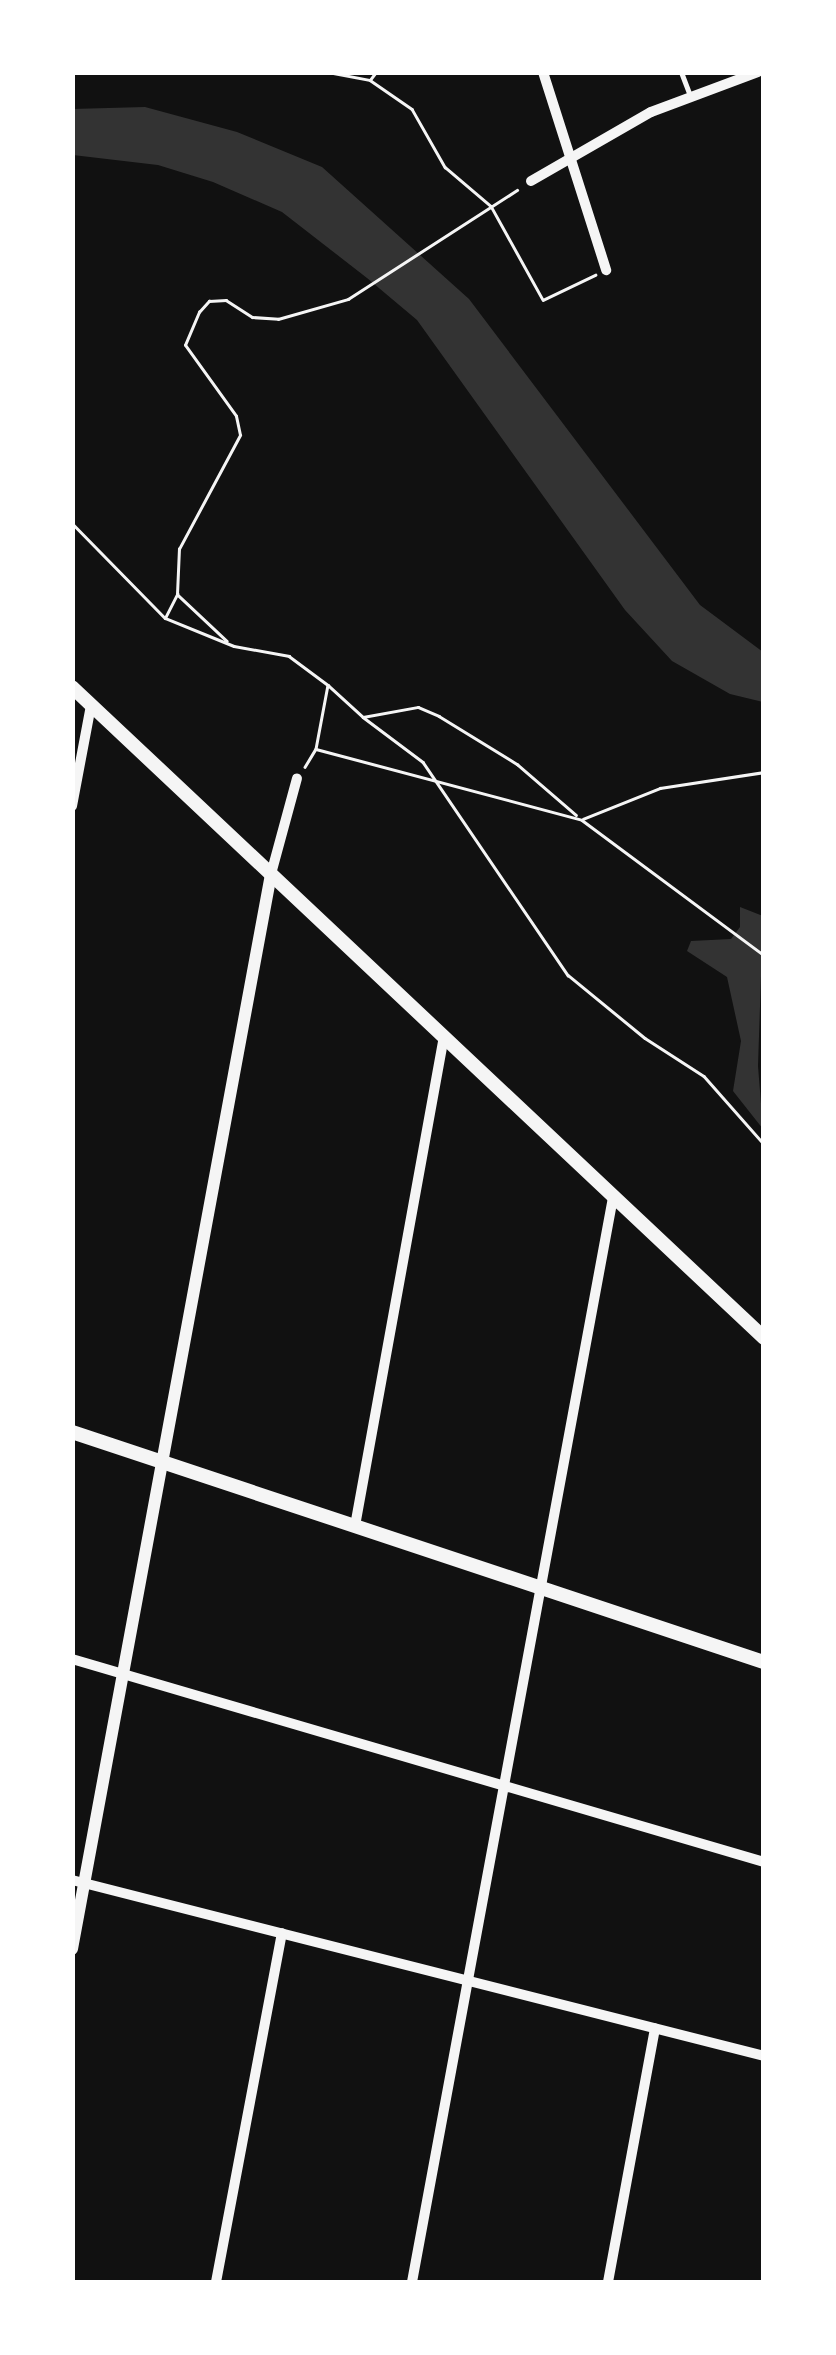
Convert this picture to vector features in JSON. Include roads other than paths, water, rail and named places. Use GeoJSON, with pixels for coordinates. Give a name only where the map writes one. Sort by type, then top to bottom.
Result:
{"type":"FeatureCollection","features":[{"type":"Feature","properties":{"kind":"main road"},"geometry":{"type":"LineString","coordinates":[[72,687],[764,1338]]}},
{"type":"Feature","properties":{"kind":"main road"},"geometry":{"type":"LineString","coordinates":[[72,1432],[764,1662]]}},
{"type":"Feature","properties":{"kind":"street"},"geometry":{"type":"LineString","coordinates":[[543,72],[606,270]]}},
{"type":"Feature","properties":{"kind":"street"},"geometry":{"type":"LineString","coordinates":[[531,181],[571,156],[690,96],[758,72]]}},
{"type":"Feature","properties":{"kind":"street"},"geometry":{"type":"LineString","coordinates":[[72,806],[92,705]]}},
{"type":"Feature","properties":{"kind":"street"},"geometry":{"type":"LineString","coordinates":[[72,1949],[79,1881],[123,1674],[271,874],[297,778]]}},
{"type":"Feature","properties":{"kind":"street"},"geometry":{"type":"LineString","coordinates":[[355,1526],[444,1037]]}},
{"type":"Feature","properties":{"kind":"street"},"geometry":{"type":"LineString","coordinates":[[412,2282],[613,1196]]}},
{"type":"Feature","properties":{"kind":"street"},"geometry":{"type":"LineString","coordinates":[[72,1659],[764,1862]]}},
{"type":"Feature","properties":{"kind":"street"},"geometry":{"type":"LineString","coordinates":[[79,1881],[764,2056]]}},
{"type":"Feature","properties":{"kind":"street"},"geometry":{"type":"LineString","coordinates":[[216,2282],[282,1933]]}},
{"type":"Feature","properties":{"kind":"street"},"geometry":{"type":"LineString","coordinates":[[608,2282],[655,2028]]}},
{"type":"Feature","properties":{"kind":"lane"},"geometry":{"type":"LineString","coordinates":[[682,72],[690,96]]}}]}
